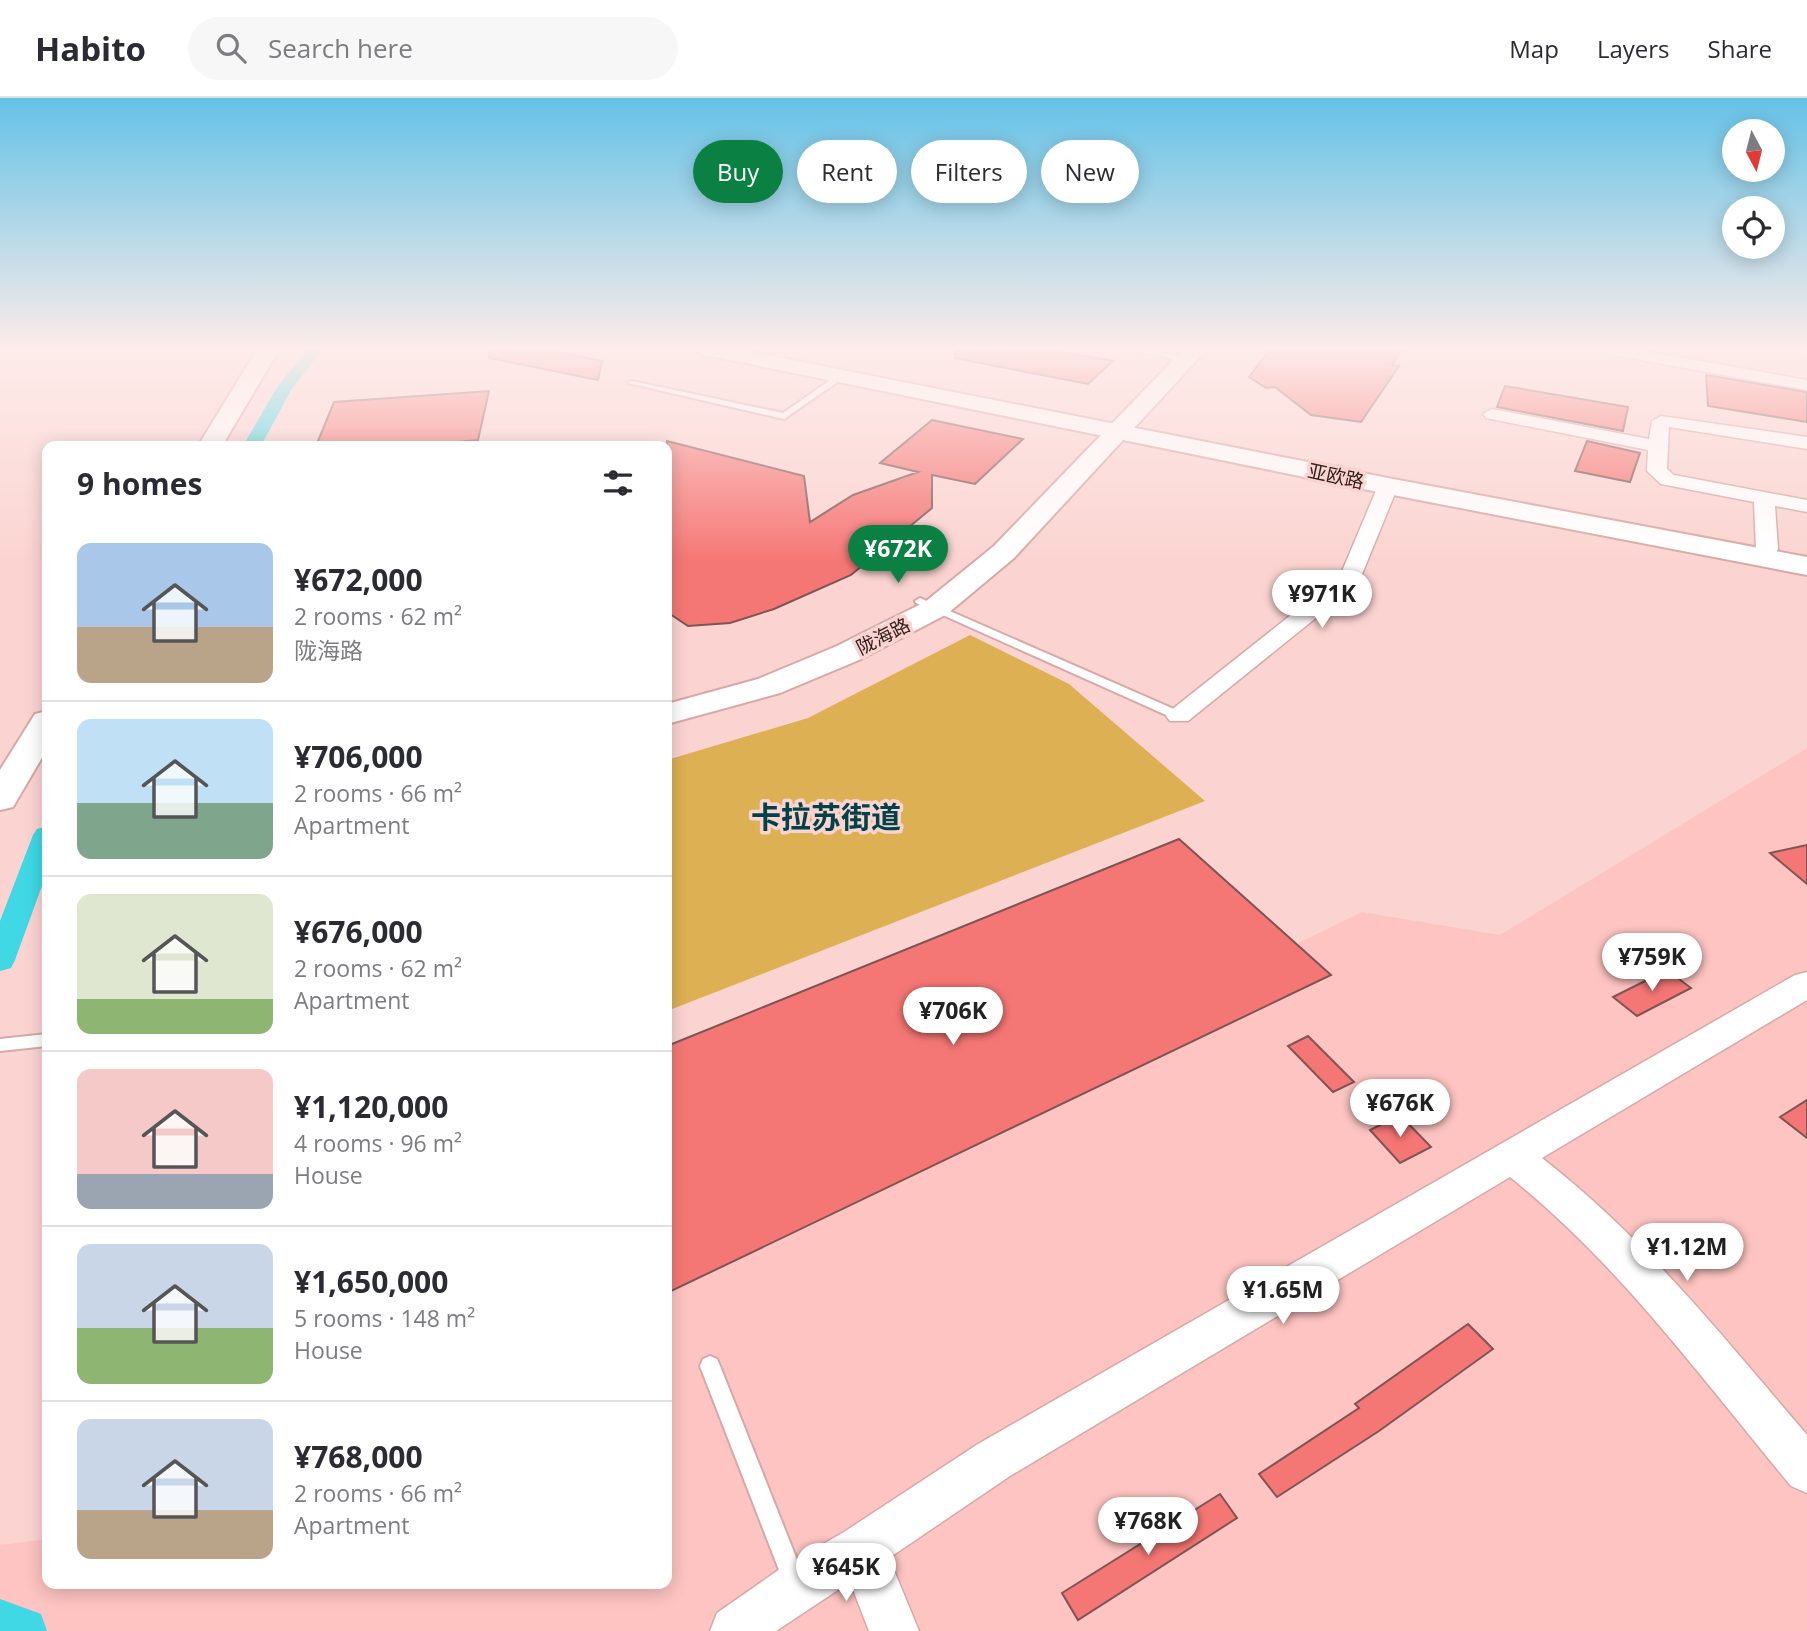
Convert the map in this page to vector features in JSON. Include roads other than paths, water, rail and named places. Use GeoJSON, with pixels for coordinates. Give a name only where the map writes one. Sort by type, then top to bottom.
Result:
{"type":"FeatureCollection","features":[{"type":"Feature","properties":{"kind":"main road"},"geometry":{"type":"LineString","coordinates":[[213,441],[226,420]]}},
{"type":"Feature","properties":{"kind":"main road","name":"亚欧路"},"geometry":{"type":"LineString","coordinates":[[1084,420],[1767,548],[1807,561]]}},
{"type":"Feature","properties":{"kind":"main road","name":"亚欧路"},"geometry":{"type":"LineString","coordinates":[[1088,420],[1388,486],[1807,566]]}},
{"type":"Feature","properties":{"kind":"main road","name":"陇海路"},"geometry":{"type":"LineString","coordinates":[[672,713],[769,685],[848,653],[928,604],[1004,552],[1119,420]]}},
{"type":"Feature","properties":{"kind":"main road","name":"陇海路"},"geometry":{"type":"LineString","coordinates":[[672,702],[763,676],[928,604]]}},
{"type":"Feature","properties":{"kind":"main road"},"geometry":{"type":"LineString","coordinates":[[18,776],[42,730]]}},
{"type":"Feature","properties":{"kind":"street"},"geometry":{"type":"LineString","coordinates":[[1521,420],[1657,446]]}},
{"type":"Feature","properties":{"kind":"street"},"geometry":{"type":"LineString","coordinates":[[1807,443],[1684,422],[1661,421],[1657,446],[1657,471],[1668,480],[1807,506]]}},
{"type":"Feature","properties":{"kind":"street"},"geometry":{"type":"LineString","coordinates":[[1180,716],[1350,579],[1388,486]]}},
{"type":"Feature","properties":{"kind":"street"},"geometry":{"type":"LineString","coordinates":[[1764,499],[1767,548]]}},
{"type":"Feature","properties":{"kind":"street"},"geometry":{"type":"LineString","coordinates":[[735,1631],[797,1586],[862,1549],[993,1460],[1510,1155],[1807,984]]}},
{"type":"Feature","properties":{"kind":"street"},"geometry":{"type":"LineString","coordinates":[[1510,1155],[1534,1173],[1630,1264],[1807,1471]]}},
{"type":"Feature","properties":{"kind":"street"},"geometry":{"type":"LineString","coordinates":[[862,1549],[894,1631]]}},
{"type":"Feature","properties":{"kind":"lane"},"geometry":{"type":"LineString","coordinates":[[928,604],[1180,716]]}},
{"type":"Feature","properties":{"kind":"lane"},"geometry":{"type":"LineString","coordinates":[[4,1044],[42,1040]]}},
{"type":"Feature","properties":{"kind":"lane"},"geometry":{"type":"LineString","coordinates":[[710,1366],[797,1586]]}},
{"type":"Feature","properties":{"kind":"waterway"},"geometry":{"type":"LineString","coordinates":[[255,441],[267,420]]}},
{"type":"Feature","properties":{"kind":"waterway"},"geometry":{"type":"LineString","coordinates":[[0,960],[42,848]]}},
{"type":"Feature","properties":{"kind":"waterway"},"geometry":{"type":"LineString","coordinates":[[0,1622],[24,1631]]}},
{"type":"Feature","properties":{"kind":"district","name":"卡拉苏街道"},"geometry":{"type":"Point","coordinates":[826,816]}}]}
